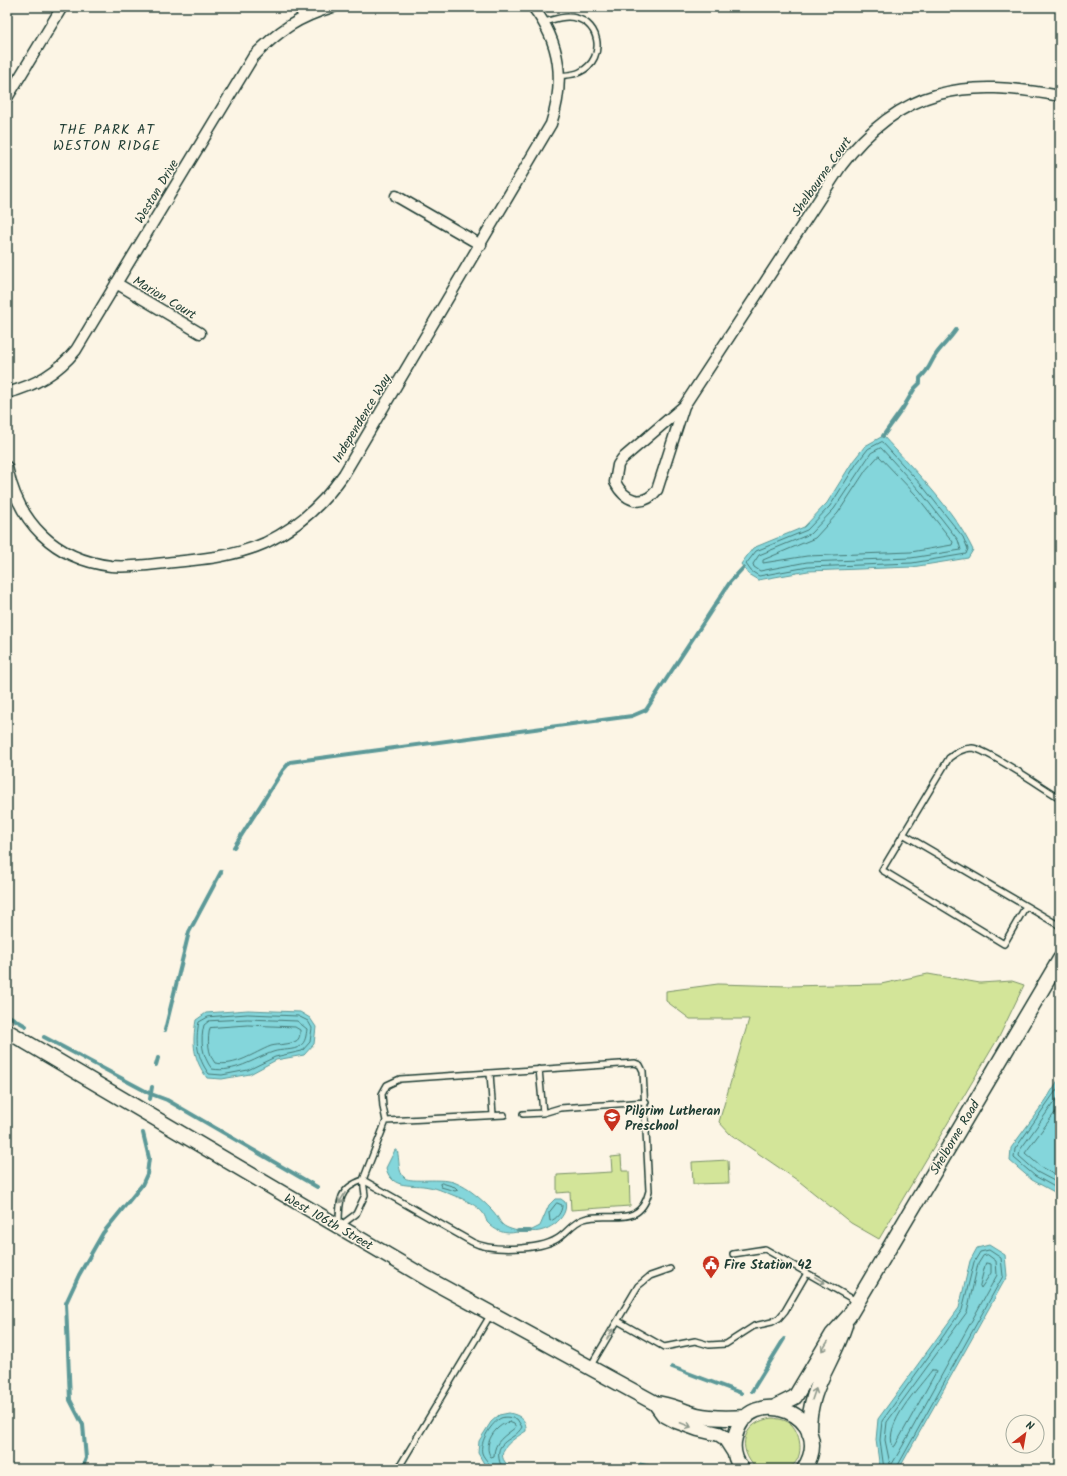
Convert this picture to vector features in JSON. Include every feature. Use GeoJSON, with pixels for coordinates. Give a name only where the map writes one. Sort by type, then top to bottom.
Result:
{"type":"FeatureCollection","features":[{"type":"Feature","properties":{"kind":"street"},"geometry":{"type":"LineString","coordinates":[[7,98],[62,7]]}},
{"type":"Feature","properties":{"kind":"street"},"geometry":{"type":"LineString","coordinates":[[299,7],[304,16]]}},
{"type":"Feature","properties":{"kind":"street","name":"Weston Drive"},"geometry":{"type":"LineString","coordinates":[[7,392],[23,388],[46,378],[68,360],[247,65],[274,37],[304,16],[333,7]]}},
{"type":"Feature","properties":{"kind":"street","name":"Independence Way"},"geometry":{"type":"LineString","coordinates":[[8,474],[17,501],[34,528],[50,542],[65,552],[94,563],[125,566],[203,559],[243,551],[266,542],[310,513],[336,485],[481,245],[551,124],[557,102],[559,76],[556,52],[550,32],[533,7]]}},
{"type":"Feature","properties":{"kind":"street","name":"Shelbourne Court"},"geometry":{"type":"LineString","coordinates":[[684,406],[654,431],[618,465],[615,482],[622,494],[628,498],[643,500],[653,495],[657,490],[684,406],[841,166],[858,144],[876,127],[898,111],[917,101],[948,91],[964,88],[987,87],[1017,89],[1060,96]]}},
{"type":"Feature","properties":{"kind":"street"},"geometry":{"type":"LineString","coordinates":[[396,196],[481,245]]}},
{"type":"Feature","properties":{"kind":"street","name":"Marion Court"},"geometry":{"type":"LineString","coordinates":[[116,283],[200,333]]}},
{"type":"Feature","properties":{"kind":"street","name":"Shelborne Road"},"geometry":{"type":"LineString","coordinates":[[809,1465],[812,1445],[809,1433],[809,1414],[812,1398],[842,1337],[849,1316],[1060,959]]}},
{"type":"Feature","properties":{"kind":"street","name":"West 106th Street"},"geometry":{"type":"LineString","coordinates":[[7,1031],[428,1279],[655,1403],[666,1404],[697,1415],[709,1417],[747,1417]]}},
{"type":"Feature","properties":{"kind":"street","name":"Shelborne Road"},"geometry":{"type":"LineString","coordinates":[[747,1417],[760,1409],[775,1407],[795,1397],[832,1335],[849,1316]]}},
{"type":"Feature","properties":{"kind":"street","name":"West 106th Street"},"geometry":{"type":"LineString","coordinates":[[655,1403],[663,1414],[676,1421],[698,1429],[719,1434],[725,1438],[737,1462]]}},
{"type":"Feature","properties":{"kind":"street"},"geometry":{"type":"LineString","coordinates":[[775,1407],[796,1415],[804,1423],[809,1433]]}},
{"type":"Feature","properties":{"kind":"street"},"geometry":{"type":"LineString","coordinates":[[737,1462],[736,1432],[747,1417]]}},
{"type":"Feature","properties":{"kind":"lane"},"geometry":{"type":"LineString","coordinates":[[544,22],[559,17],[580,19],[592,28],[597,38],[596,53],[590,65],[578,73],[559,76]]}},
{"type":"Feature","properties":{"kind":"lane"},"geometry":{"type":"LineString","coordinates":[[1026,906],[1004,944],[882,870],[949,758],[964,749],[971,748],[986,753],[1060,798]]}},
{"type":"Feature","properties":{"kind":"lane"},"geometry":{"type":"LineString","coordinates":[[903,834],[1060,926]]}},
{"type":"Feature","properties":{"kind":"lane"},"geometry":{"type":"LineString","coordinates":[[340,1227],[339,1203],[351,1184],[363,1180],[480,1246],[489,1248],[541,1246],[558,1239],[574,1225],[584,1219],[621,1218],[640,1210],[647,1200],[650,1178],[646,1102],[643,1071],[640,1065],[635,1063],[539,1069],[392,1081],[387,1085],[382,1094],[382,1107],[386,1121],[363,1180],[365,1195],[356,1214],[340,1227]]}},
{"type":"Feature","properties":{"kind":"lane"},"geometry":{"type":"LineString","coordinates":[[539,1069],[543,1113]]}},
{"type":"Feature","properties":{"kind":"lane"},"geometry":{"type":"LineString","coordinates":[[490,1073],[493,1115]]}},
{"type":"Feature","properties":{"kind":"lane"},"geometry":{"type":"LineString","coordinates":[[523,1114],[543,1113],[560,1108],[646,1102]]}},
{"type":"Feature","properties":{"kind":"lane"},"geometry":{"type":"LineString","coordinates":[[386,1121],[504,1115]]}},
{"type":"Feature","properties":{"kind":"lane"},"geometry":{"type":"LineString","coordinates":[[733,1254],[765,1248],[857,1302]]}},
{"type":"Feature","properties":{"kind":"lane"},"geometry":{"type":"LineString","coordinates":[[590,1368],[638,1286],[650,1276],[670,1269]]}},
{"type":"Feature","properties":{"kind":"lane"},"geometry":{"type":"LineString","coordinates":[[618,1321],[664,1347],[695,1340],[709,1345],[726,1344],[754,1326],[779,1318],[807,1273]]}},
{"type":"Feature","properties":{"kind":"lane"},"geometry":{"type":"LineString","coordinates":[[398,1469],[492,1313]]}},
{"type":"Feature","properties":{"kind":"green space"},"geometry":{"type":"Polygon","coordinates":[[[928,974],[980,983],[1012,981],[1024,985],[1000,1035],[879,1239],[851,1223],[800,1182],[730,1134],[719,1122],[749,1019],[690,1019],[666,1001],[666,991],[718,984],[788,986],[881,984],[928,974]]]}},
{"type":"Feature","properties":{"kind":"green space"},"geometry":{"type":"Polygon","coordinates":[[[621,1156],[622,1171],[629,1171],[630,1206],[571,1210],[570,1192],[557,1193],[557,1175],[612,1172],[611,1157],[621,1156]]]}},
{"type":"Feature","properties":{"kind":"green space"},"geometry":{"type":"Polygon","coordinates":[[[728,1160],[729,1183],[693,1184],[692,1162],[728,1160]]]}},
{"type":"Feature","properties":{"kind":"green space"},"geometry":{"type":"Polygon","coordinates":[[[773,1418],[780,1419],[791,1424],[795,1429],[799,1441],[799,1454],[797,1460],[788,1468],[777,1470],[757,1469],[750,1461],[746,1453],[744,1444],[746,1437],[749,1430],[755,1424],[763,1420],[773,1418]]]}},
{"type":"Feature","properties":{"kind":"water"},"geometry":{"type":"Polygon","coordinates":[[[883,436],[920,476],[955,519],[973,550],[968,558],[912,567],[808,571],[758,580],[748,574],[741,564],[753,548],[804,527],[827,503],[853,461],[865,446],[883,436]]]}},
{"type":"Feature","properties":{"kind":"water"},"geometry":{"type":"Polygon","coordinates":[[[248,1010],[300,1012],[310,1018],[316,1027],[314,1044],[304,1055],[276,1060],[250,1074],[222,1079],[207,1078],[196,1057],[194,1036],[196,1020],[206,1013],[248,1010]]]}},
{"type":"Feature","properties":{"kind":"water"},"geometry":{"type":"Polygon","coordinates":[[[1060,1077],[1060,1195],[1032,1180],[1010,1161],[1011,1148],[1046,1100],[1060,1077]]]}},
{"type":"Feature","properties":{"kind":"water"},"geometry":{"type":"Polygon","coordinates":[[[395,1150],[397,1150],[400,1169],[405,1178],[414,1180],[443,1180],[461,1185],[475,1194],[487,1205],[495,1213],[503,1225],[518,1231],[513,1233],[504,1233],[493,1228],[478,1208],[459,1197],[436,1188],[404,1185],[393,1180],[386,1168],[395,1150]]]}},
{"type":"Feature","properties":{"kind":"water"},"geometry":{"type":"Polygon","coordinates":[[[555,1199],[561,1199],[565,1202],[566,1208],[564,1214],[549,1228],[536,1232],[530,1231],[540,1226],[549,1205],[555,1199]]]}},
{"type":"Feature","properties":{"kind":"water"},"geometry":{"type":"Polygon","coordinates":[[[989,1245],[1005,1255],[1007,1276],[899,1469],[880,1469],[876,1440],[878,1419],[959,1308],[970,1261],[977,1248],[989,1245]]]}},
{"type":"Feature","properties":{"kind":"water"},"geometry":{"type":"Polygon","coordinates":[[[509,1413],[522,1418],[526,1427],[526,1431],[508,1444],[503,1453],[505,1462],[512,1469],[487,1469],[478,1453],[479,1441],[491,1422],[499,1415],[509,1413]]]}},
{"type":"Feature","properties":{"kind":"water"},"geometry":{"type":"Polygon","coordinates":[[[640,1463],[649,1465],[652,1469],[636,1469],[640,1463]]]}},
{"type":"Feature","properties":{"kind":"waterway"},"geometry":{"type":"LineString","coordinates":[[883,436],[915,388],[920,383],[920,378],[939,350],[956,330]]}},
{"type":"Feature","properties":{"kind":"waterway"},"geometry":{"type":"LineString","coordinates":[[234,847],[283,770],[290,762],[632,716],[646,710],[730,582],[743,568]]}},
{"type":"Feature","properties":{"kind":"waterway"},"geometry":{"type":"LineString","coordinates":[[165,1030],[189,932],[221,872]]}},
{"type":"Feature","properties":{"kind":"waterway"},"geometry":{"type":"LineString","coordinates":[[7,1015],[26,1026]]}},
{"type":"Feature","properties":{"kind":"waterway"},"geometry":{"type":"LineString","coordinates":[[44,1037],[151,1094],[167,1100],[317,1187]]}},
{"type":"Feature","properties":{"kind":"waterway"},"geometry":{"type":"LineString","coordinates":[[156,1065],[158,1058]]}},
{"type":"Feature","properties":{"kind":"waterway"},"geometry":{"type":"LineString","coordinates":[[150,1099],[152,1087]]}},
{"type":"Feature","properties":{"kind":"waterway"},"geometry":{"type":"LineString","coordinates":[[82,1469],[86,1458],[83,1425],[70,1400],[66,1303],[79,1275],[103,1233],[142,1185],[147,1174],[149,1158],[143,1133]]}},
{"type":"Feature","properties":{"kind":"waterway"},"geometry":{"type":"LineString","coordinates":[[518,1231],[530,1231]]}},
{"type":"Feature","properties":{"kind":"waterway"},"geometry":{"type":"LineString","coordinates":[[752,1391],[784,1339]]}},
{"type":"Feature","properties":{"kind":"waterway"},"geometry":{"type":"LineString","coordinates":[[672,1367],[741,1393]]}},
{"type":"Feature","properties":{"kind":"place","name":"Pilgrim Lutheran Preschool"},"geometry":{"type":"Point","coordinates":[612,1132]}},
{"type":"Feature","properties":{"kind":"place","name":"Fire Station 42"},"geometry":{"type":"Point","coordinates":[711,1279]}},
{"type":"Feature","properties":{"kind":"district","name":"THE PARK AT WESTON RIDGE"},"geometry":{"type":"Point","coordinates":[107,138]}}]}
